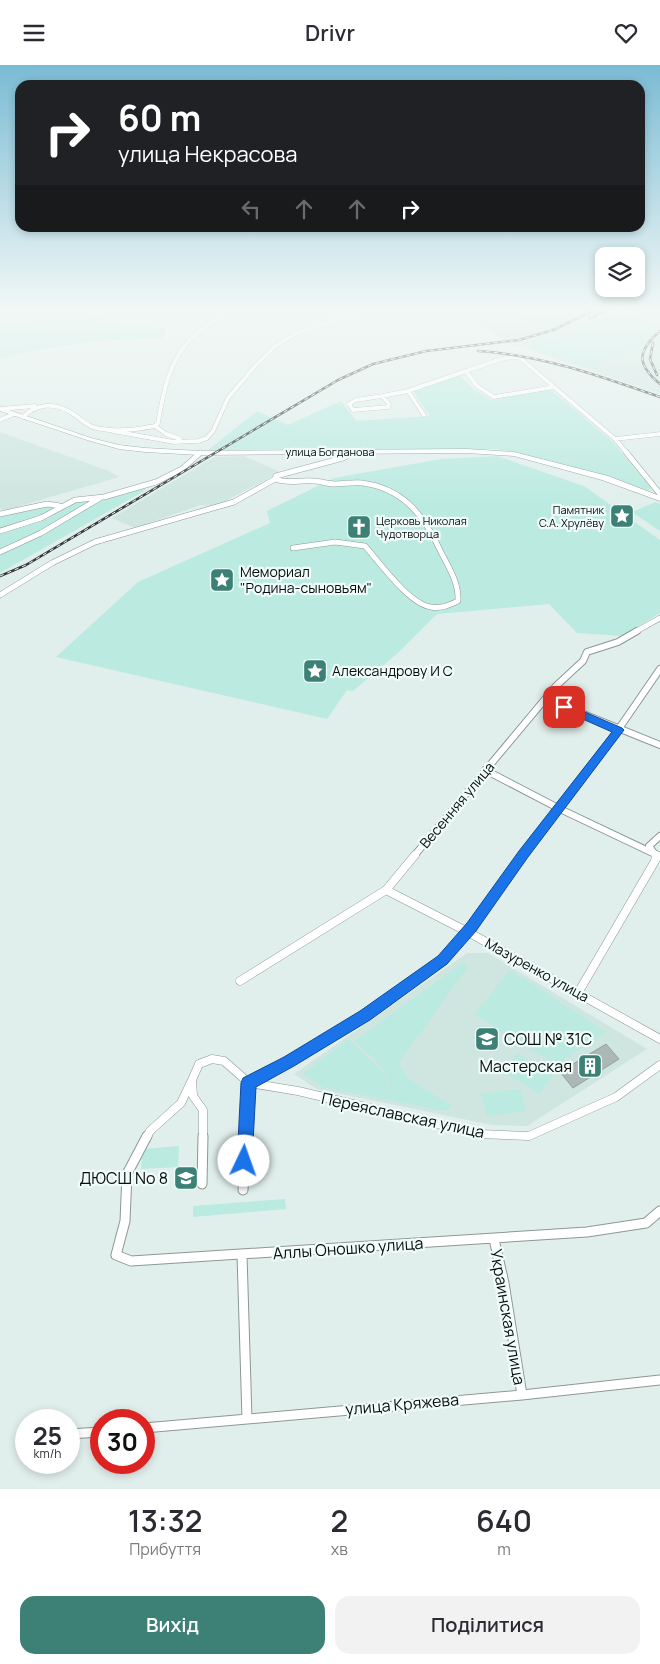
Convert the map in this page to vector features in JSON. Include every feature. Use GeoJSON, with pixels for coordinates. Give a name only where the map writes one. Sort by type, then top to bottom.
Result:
{"type":"FeatureCollection","features":[{"type":"Feature","properties":{"kind":"main road","name":"улица Богданова"},"geometry":{"type":"LineString","coordinates":[[0,409],[119,447],[200,453],[467,451],[514,454],[605,478],[660,499]]}},
{"type":"Feature","properties":{"kind":"street"},"geometry":{"type":"LineString","coordinates":[[155,426],[158,423],[162,393],[170,376]]}},
{"type":"Feature","properties":{"kind":"street"},"geometry":{"type":"LineString","coordinates":[[0,409],[56,406],[66,409],[84,424],[165,440],[188,442],[206,438],[212,433],[223,405],[247,376]]}},
{"type":"Feature","properties":{"kind":"street"},"geometry":{"type":"LineString","coordinates":[[382,395],[389,404],[388,407],[353,410],[349,404],[356,400],[382,395],[408,391],[448,376]]}},
{"type":"Feature","properties":{"kind":"street"},"geometry":{"type":"LineString","coordinates":[[468,376],[494,397],[554,387]]}},
{"type":"Feature","properties":{"kind":"street"},"geometry":{"type":"LineString","coordinates":[[542,376],[615,439],[659,491],[660,495]]}},
{"type":"Feature","properties":{"kind":"street"},"geometry":{"type":"LineString","coordinates":[[408,391],[424,415]]}},
{"type":"Feature","properties":{"kind":"street"},"geometry":{"type":"LineString","coordinates":[[23,417],[31,409],[41,406]]}},
{"type":"Feature","properties":{"kind":"street"},"geometry":{"type":"LineString","coordinates":[[0,421],[14,414]]}},
{"type":"Feature","properties":{"kind":"street"},"geometry":{"type":"LineString","coordinates":[[113,431],[155,426],[166,434],[188,442]]}},
{"type":"Feature","properties":{"kind":"street"},"geometry":{"type":"LineString","coordinates":[[615,439],[660,434]]}},
{"type":"Feature","properties":{"kind":"street"},"geometry":{"type":"LineString","coordinates":[[0,531],[34,522],[55,511],[60,506],[82,498],[101,498],[136,489],[172,473],[196,459],[200,453]]}},
{"type":"Feature","properties":{"kind":"street"},"geometry":{"type":"LineString","coordinates":[[0,595],[52,563],[95,543],[118,534],[234,502],[275,479],[276,476],[343,458],[354,453]]}},
{"type":"Feature","properties":{"kind":"street"},"geometry":{"type":"LineString","coordinates":[[275,479],[280,481],[317,481],[334,484],[360,483],[374,485],[396,493],[411,503],[437,543],[460,592],[458,601],[449,607],[436,609],[414,601],[365,546],[335,542],[293,548]]}},
{"type":"Feature","properties":{"kind":"street"},"geometry":{"type":"LineString","coordinates":[[0,552],[42,533],[101,498]]}},
{"type":"Feature","properties":{"kind":"street"},"geometry":{"type":"LineString","coordinates":[[0,513],[47,504],[60,506]]}},
{"type":"Feature","properties":{"kind":"street","name":"Весенняя улица"},"geometry":{"type":"LineString","coordinates":[[240,981],[386,890],[556,686],[583,661],[587,652],[618,642],[660,618]]}},
{"type":"Feature","properties":{"kind":"street"},"geometry":{"type":"LineString","coordinates":[[248,1083],[326,1039],[405,988],[442,960],[468,932],[524,854],[560,809],[618,730],[660,669]]}},
{"type":"Feature","properties":{"kind":"street"},"geometry":{"type":"LineString","coordinates":[[546,699],[618,730],[660,745]]}},
{"type":"Feature","properties":{"kind":"street"},"geometry":{"type":"LineString","coordinates":[[485,770],[658,858]]}},
{"type":"Feature","properties":{"kind":"street"},"geometry":{"type":"LineString","coordinates":[[658,858],[649,846],[660,836]]}},
{"type":"Feature","properties":{"kind":"street"},"geometry":{"type":"LineString","coordinates":[[578,993],[658,858]]}},
{"type":"Feature","properties":{"kind":"street","name":"Мазуренко улица"},"geometry":{"type":"LineString","coordinates":[[386,890],[468,932],[660,1039]]}},
{"type":"Feature","properties":{"kind":"street"},"geometry":{"type":"LineString","coordinates":[[202,1184],[203,1111],[194,1096],[192,1080],[199,1064],[212,1059],[224,1061],[248,1083]]}},
{"type":"Feature","properties":{"kind":"street","name":"Переяславская улица"},"geometry":{"type":"LineString","coordinates":[[248,1083],[298,1091],[480,1134],[529,1136],[616,1097],[660,1065]]}},
{"type":"Feature","properties":{"kind":"street","name":"Аллы Оношко улица"},"geometry":{"type":"LineString","coordinates":[[192,1080],[181,1103],[150,1131],[127,1174],[125,1221],[116,1255],[131,1261],[587,1232],[646,1223],[660,1211]]}},
{"type":"Feature","properties":{"kind":"street"},"geometry":{"type":"LineString","coordinates":[[243,1190],[248,1083]]}},
{"type":"Feature","properties":{"kind":"street","name":"Украинская улица"},"geometry":{"type":"LineString","coordinates":[[494,1239],[504,1283],[522,1395]]}},
{"type":"Feature","properties":{"kind":"street"},"geometry":{"type":"LineString","coordinates":[[242,1255],[247,1419]]}},
{"type":"Feature","properties":{"kind":"street","name":"улица Кряжева"},"geometry":{"type":"LineString","coordinates":[[155,1427],[522,1395],[660,1380]]}},
{"type":"Feature","properties":{"kind":"shaded area"},"geometry":{"type":"Polygon","coordinates":[[[608,376],[660,376],[660,394],[608,376]]]}},
{"type":"Feature","properties":{"kind":"shaded area"},"geometry":{"type":"Polygon","coordinates":[[[0,432],[109,471],[119,477],[6,510],[0,509],[0,432]]]}},
{"type":"Feature","properties":{"kind":"shaded area"},"geometry":{"type":"Polygon","coordinates":[[[244,456],[280,472],[222,503],[214,506],[200,505],[135,528],[112,518],[214,457],[244,456]]]}},
{"type":"Feature","properties":{"kind":"shaded area","name":"СОШ № 31С"},"geometry":{"type":"Polygon","coordinates":[[[467,953],[488,953],[647,1049],[527,1126],[492,1125],[317,1089],[294,1074],[467,953]]]}},
{"type":"Feature","properties":{"kind":"green space"},"geometry":{"type":"Polygon","coordinates":[[[459,376],[473,389],[492,400],[550,389],[613,442],[651,488],[650,491],[566,465],[498,449],[208,450],[257,411],[288,425],[341,401],[356,421],[430,416],[413,391],[459,376]]]}},
{"type":"Feature","properties":{"kind":"green space"},"geometry":{"type":"Polygon","coordinates":[[[497,456],[584,486],[660,540],[660,613],[623,636],[577,633],[549,604],[437,614],[399,652],[353,691],[347,690],[327,719],[56,657],[138,582],[270,523],[267,511],[334,478],[441,459],[497,456]]]}},
{"type":"Feature","properties":{"kind":"green space"},"geometry":{"type":"Polygon","coordinates":[[[141,487],[146,490],[0,573],[0,532],[39,522],[49,518],[63,508],[86,499],[105,500],[117,494],[141,487]]]}},
{"type":"Feature","properties":{"kind":"green space"},"geometry":{"type":"Polygon","coordinates":[[[656,502],[660,504],[660,531],[632,512],[656,502]]]}},
{"type":"Feature","properties":{"kind":"green space"},"geometry":{"type":"Polygon","coordinates":[[[46,505],[56,506],[54,510],[26,523],[0,531],[0,514],[46,505]]]}},
{"type":"Feature","properties":{"kind":"green space"},"geometry":{"type":"Polygon","coordinates":[[[465,961],[467,968],[398,1064],[408,1078],[451,1106],[447,1111],[394,1101],[384,1071],[374,1058],[355,1041],[465,961]]]}},
{"type":"Feature","properties":{"kind":"green space"},"geometry":{"type":"Polygon","coordinates":[[[510,970],[606,1032],[557,1064],[514,1041],[475,1014],[510,970]]]}},
{"type":"Feature","properties":{"kind":"green space"},"geometry":{"type":"Polygon","coordinates":[[[349,1039],[383,1072],[393,1101],[323,1087],[303,1074],[349,1039]]]}},
{"type":"Feature","properties":{"kind":"green space"},"geometry":{"type":"Polygon","coordinates":[[[517,1053],[553,1075],[539,1094],[504,1072],[517,1053]]]}},
{"type":"Feature","properties":{"kind":"green space"},"geometry":{"type":"Polygon","coordinates":[[[520,1089],[526,1111],[487,1116],[481,1094],[520,1089]]]}},
{"type":"Feature","properties":{"kind":"green space"},"geometry":{"type":"Polygon","coordinates":[[[179,1146],[178,1167],[141,1169],[142,1149],[179,1146]]]}},
{"type":"Feature","properties":{"kind":"green space"},"geometry":{"type":"Polygon","coordinates":[[[285,1199],[286,1209],[193,1217],[193,1206],[285,1199]]]}},
{"type":"Feature","properties":{"kind":"building","name":"Церковь Николая Чудотворца"},"geometry":{"type":"Polygon","coordinates":[[[353,521],[370,524],[365,532],[348,529],[353,521]]]}},
{"type":"Feature","properties":{"kind":"building","name":"Мастерская"},"geometry":{"type":"Polygon","coordinates":[[[606,1044],[619,1059],[573,1088],[560,1072],[606,1044]]]}},
{"type":"Feature","properties":{"kind":"railway"},"geometry":{"type":"LineString","coordinates":[[0,576],[26,565],[346,376]]}},
{"type":"Feature","properties":{"kind":"railway"},"geometry":{"type":"LineString","coordinates":[[600,376],[660,397]]}},
{"type":"Feature","properties":{"kind":"railway"},"geometry":{"type":"LineString","coordinates":[[652,376],[660,384]]}},
{"type":"Feature","properties":{"kind":"place","name":"Памятник С.А. Хрулёву"},"geometry":{"type":"Point","coordinates":[622,516]}},
{"type":"Feature","properties":{"kind":"place","name":"Церковь Николая Чудотворца"},"geometry":{"type":"Point","coordinates":[359,527]}},
{"type":"Feature","properties":{"kind":"place","name":"Мемориал \"Родина-сыновьям\""},"geometry":{"type":"Point","coordinates":[222,580]}},
{"type":"Feature","properties":{"kind":"place","name":"Александрову И С"},"geometry":{"type":"Point","coordinates":[315,671]}},
{"type":"Feature","properties":{"kind":"place","name":"СОШ № 31С"},"geometry":{"type":"Point","coordinates":[487,1039]}},
{"type":"Feature","properties":{"kind":"place","name":"Мастерская"},"geometry":{"type":"Point","coordinates":[590,1066]}},
{"type":"Feature","properties":{"kind":"place","name":"ДЮСШ No 8"},"geometry":{"type":"Point","coordinates":[186,1178]}},
{"type":"Feature","properties":{"kind":"route"},"geometry":{"type":"LineString","coordinates":[[244,1161],[248,1083],[289,1062],[365,1015],[442,960],[472,927],[524,854],[560,809],[618,730],[564,707]]}}]}
